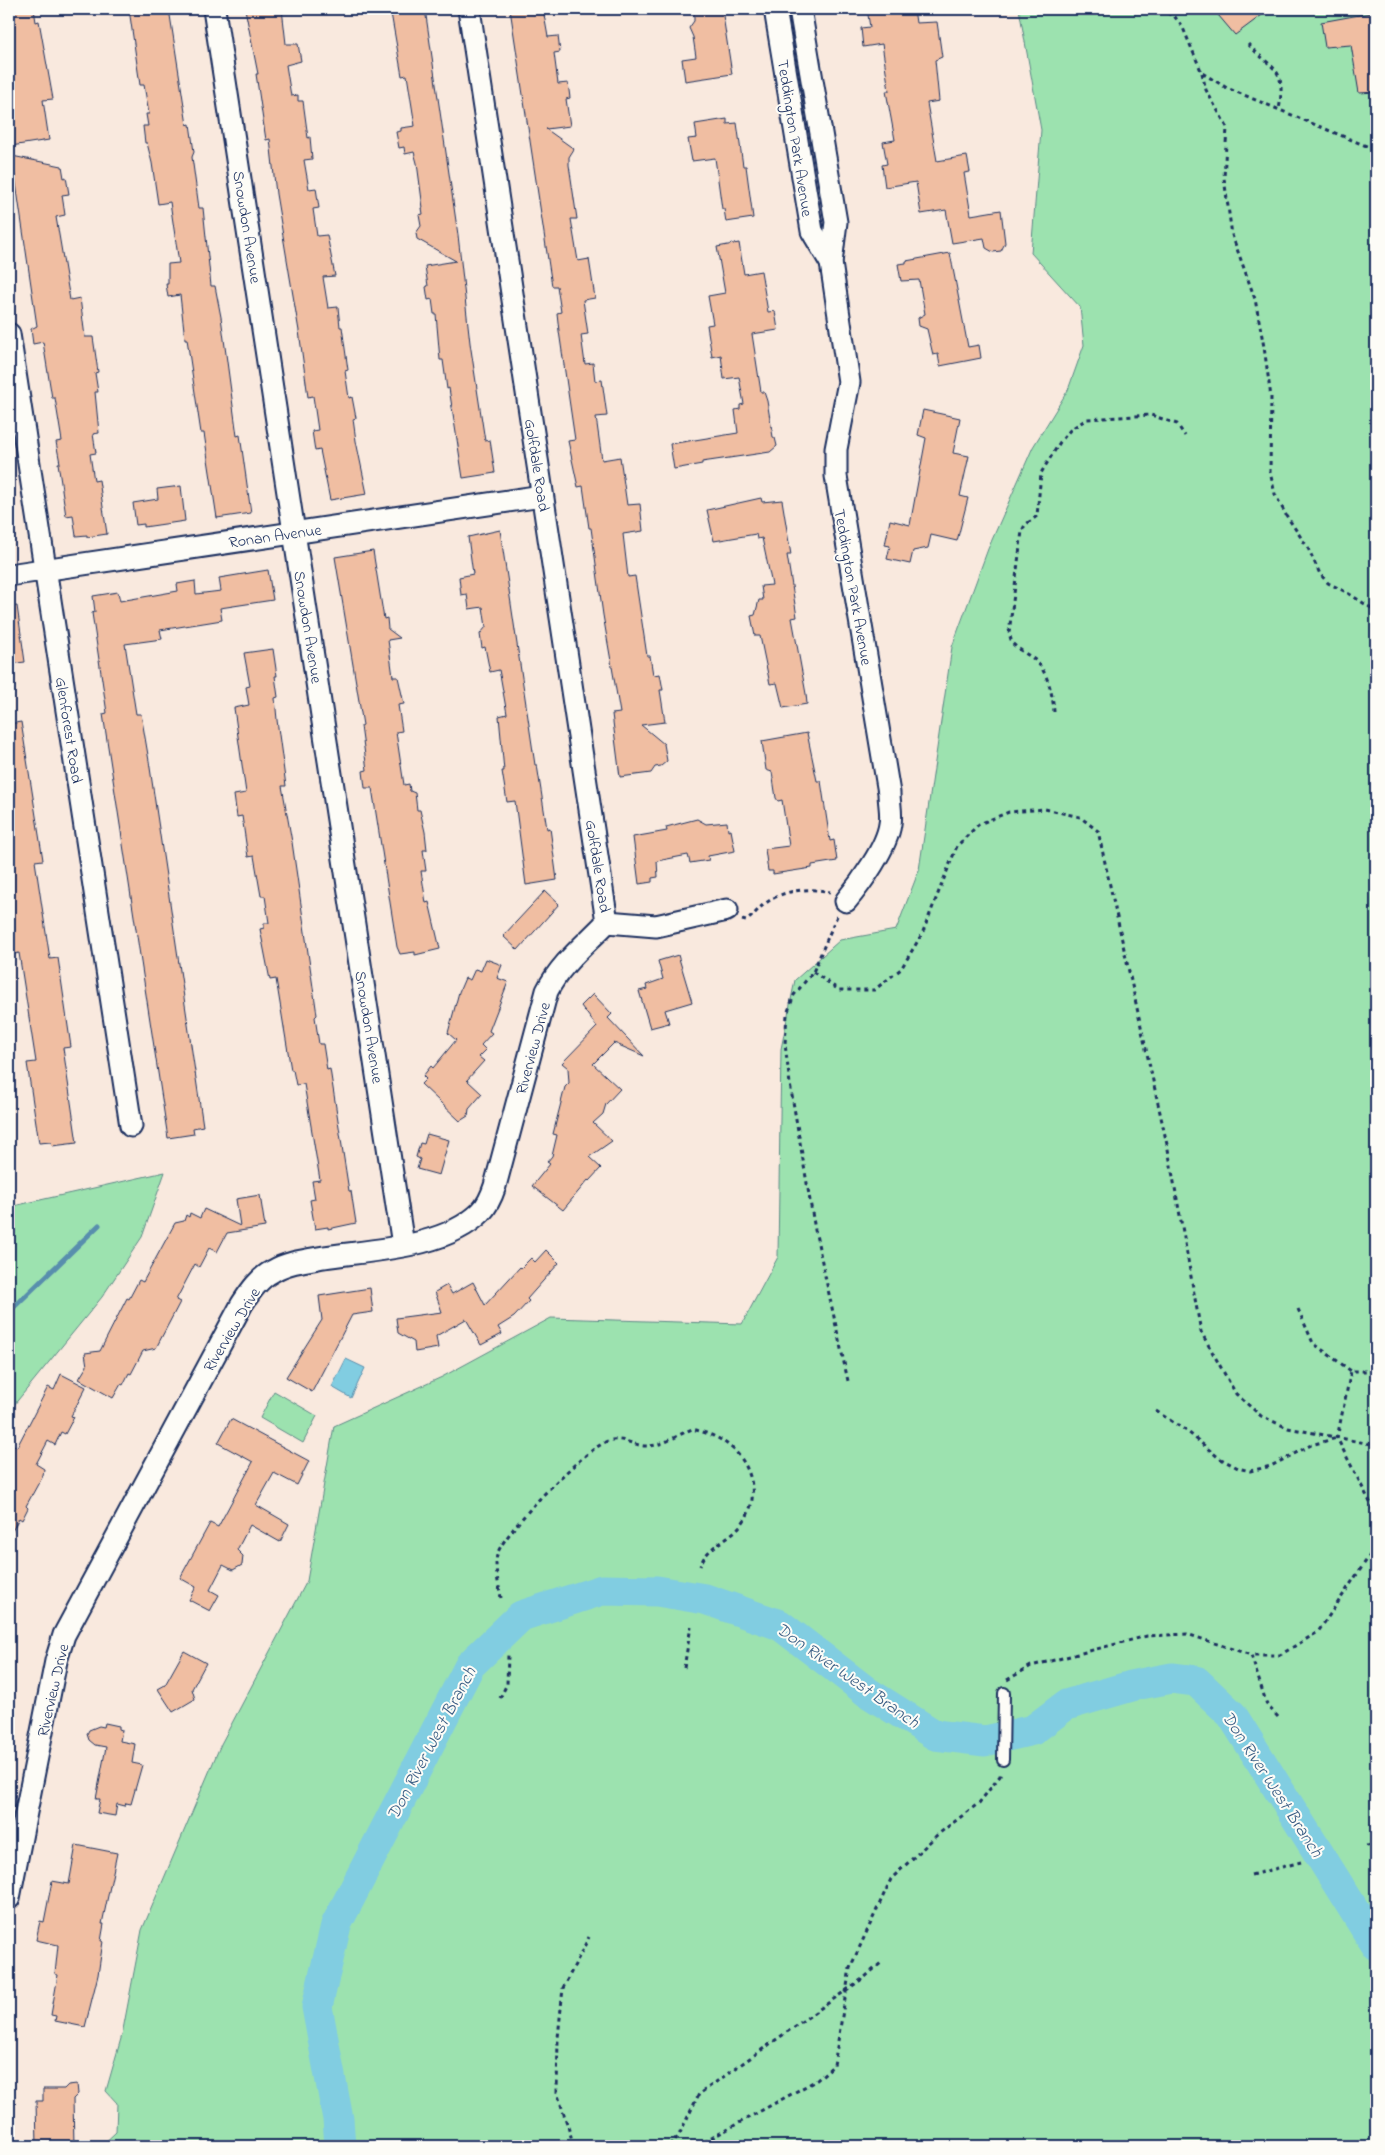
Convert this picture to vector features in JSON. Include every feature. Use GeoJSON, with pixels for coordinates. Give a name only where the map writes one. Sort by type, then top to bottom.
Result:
{"type":"FeatureCollection","features":[{"type":"Feature","properties":{"kind":"street","name":"Snowdon Avenue"},"geometry":{"type":"LineString","coordinates":[[214,9],[403,1245]]}},
{"type":"Feature","properties":{"kind":"street","name":"Golfdale Road"},"geometry":{"type":"LineString","coordinates":[[469,9],[607,922]]}},
{"type":"Feature","properties":{"kind":"street","name":"Teddington Park Avenue"},"geometry":{"type":"LineString","coordinates":[[775,9],[812,230],[831,263]]}},
{"type":"Feature","properties":{"kind":"street","name":"Teddington Park Avenue"},"geometry":{"type":"LineString","coordinates":[[800,9],[836,222],[831,263],[849,382],[836,449],[836,476],[890,812],[887,836],[878,854],[846,901]]}},
{"type":"Feature","properties":{"kind":"street","name":"Glenforest Road"},"geometry":{"type":"LineString","coordinates":[[9,334],[131,1126]]}},
{"type":"Feature","properties":{"kind":"street","name":"Ronan Avenue"},"geometry":{"type":"LineString","coordinates":[[9,575],[542,496]]}},
{"type":"Feature","properties":{"kind":"street"},"geometry":{"type":"LineString","coordinates":[[607,922],[656,926],[727,910]]}},
{"type":"Feature","properties":{"kind":"street","name":"Riverview Drive"},"geometry":{"type":"LineString","coordinates":[[9,1898],[56,1660],[64,1635],[242,1304],[261,1279],[282,1266],[403,1245],[447,1234],[482,1211],[495,1186],[547,991],[563,967],[607,922]]}},
{"type":"Feature","properties":{"kind":"lane"},"geometry":{"type":"LineString","coordinates":[[1003,1760],[1004,1693]]}},
{"type":"Feature","properties":{"kind":"path"},"geometry":{"type":"LineString","coordinates":[[1160,9],[1174,17],[1184,28],[1202,73],[1206,90],[1227,127],[1224,178],[1232,235],[1255,299],[1264,347],[1271,398],[1270,472],[1275,494],[1286,515],[1308,548],[1320,574],[1328,583],[1376,611]]}},
{"type":"Feature","properties":{"kind":"path"},"geometry":{"type":"LineString","coordinates":[[1248,44],[1281,77],[1282,90],[1279,110]]}},
{"type":"Feature","properties":{"kind":"path"},"geometry":{"type":"LineString","coordinates":[[1202,73],[1227,88],[1376,150]]}},
{"type":"Feature","properties":{"kind":"path"},"geometry":{"type":"LineString","coordinates":[[1054,712],[1052,693],[1042,669],[1035,660],[1012,643],[1009,633],[1022,531],[1025,524],[1037,516],[1041,473],[1060,442],[1071,429],[1087,419],[1151,415],[1177,424],[1185,436]]}},
{"type":"Feature","properties":{"kind":"path"},"geometry":{"type":"LineString","coordinates":[[813,972],[839,990],[874,990],[902,969],[922,934],[957,846],[979,824],[1009,812],[1046,809],[1080,817],[1098,831],[1168,1149],[1201,1332],[1236,1394],[1261,1416],[1288,1428],[1376,1445]]}},
{"type":"Feature","properties":{"kind":"path"},"geometry":{"type":"LineString","coordinates":[[727,910],[737,918],[746,921],[768,901],[778,895],[801,891],[830,892],[846,901],[840,909],[813,972],[794,995],[787,1014],[785,1044],[815,1230],[848,1381]]}},
{"type":"Feature","properties":{"kind":"path"},"geometry":{"type":"LineString","coordinates":[[1298,1309],[1313,1343],[1351,1371],[1376,1371]]}},
{"type":"Feature","properties":{"kind":"path"},"geometry":{"type":"LineString","coordinates":[[1004,1693],[1006,1680],[1031,1666],[1147,1636],[1187,1634],[1250,1655],[1280,1655],[1318,1632],[1370,1555],[1374,1536],[1372,1506],[1337,1438],[1351,1371]]}},
{"type":"Feature","properties":{"kind":"path"},"geometry":{"type":"LineString","coordinates":[[1156,1411],[1188,1432],[1219,1458],[1238,1468],[1250,1471],[1270,1466],[1311,1445],[1337,1438]]}},
{"type":"Feature","properties":{"kind":"path"},"geometry":{"type":"LineString","coordinates":[[501,1598],[497,1554],[510,1532],[528,1511],[589,1453],[602,1443],[612,1440],[623,1440],[645,1446],[660,1444],[692,1429],[719,1438],[729,1444],[742,1459],[752,1483],[752,1501],[748,1515],[732,1534],[711,1549],[703,1558],[700,1566]]}},
{"type":"Feature","properties":{"kind":"path"},"geometry":{"type":"LineString","coordinates":[[684,1668],[691,1626]]}},
{"type":"Feature","properties":{"kind":"path"},"geometry":{"type":"LineString","coordinates":[[1250,1655],[1267,1705],[1278,1717]]}},
{"type":"Feature","properties":{"kind":"path"},"geometry":{"type":"LineString","coordinates":[[500,1698],[507,1684],[508,1656]]}},
{"type":"Feature","properties":{"kind":"path"},"geometry":{"type":"LineString","coordinates":[[697,2146],[817,2080],[834,2065],[850,1968],[892,1879],[937,1835],[979,1802],[1000,1776],[1003,1760]]}},
{"type":"Feature","properties":{"kind":"path"},"geometry":{"type":"LineString","coordinates":[[1366,1846],[1376,1845]]}},
{"type":"Feature","properties":{"kind":"path"},"geometry":{"type":"LineString","coordinates":[[1251,1875],[1301,1862]]}},
{"type":"Feature","properties":{"kind":"path"},"geometry":{"type":"LineString","coordinates":[[574,2146],[557,2092],[558,2038],[563,1988],[588,1937]]}},
{"type":"Feature","properties":{"kind":"path"},"geometry":{"type":"LineString","coordinates":[[670,2146],[678,2137],[699,2094],[845,1991],[882,1962]]}},
{"type":"Feature","properties":{"kind":"green space"},"geometry":{"type":"Polygon","coordinates":[[[1019,9],[1376,9],[1376,2146],[101,2146],[116,2132],[117,2103],[106,2091],[122,2035],[142,1930],[221,1744],[307,1581],[334,1426],[442,1377],[551,1318],[742,1324],[778,1257],[781,1049],[795,980],[840,940],[896,930],[919,870],[952,647],[988,549],[1033,447],[1068,390],[1084,345],[1080,307],[1031,253],[1041,130],[1019,9]]]}},
{"type":"Feature","properties":{"kind":"green space"},"geometry":{"type":"Polygon","coordinates":[[[165,1172],[142,1237],[102,1297],[9,1411],[9,1207],[165,1172]]]}},
{"type":"Feature","properties":{"kind":"green space"},"geometry":{"type":"Polygon","coordinates":[[[274,1391],[317,1416],[303,1443],[260,1418],[274,1391]]]}},
{"type":"Feature","properties":{"kind":"water"},"geometry":{"type":"Polygon","coordinates":[[[346,1359],[365,1368],[351,1398],[332,1387],[346,1359]]]}},
{"type":"Feature","properties":{"kind":"building"},"geometry":{"type":"Polygon","coordinates":[[[9,9],[34,9],[36,22],[39,21],[53,99],[43,100],[49,140],[11,146],[9,132],[14,131],[9,100],[9,9]]]}},
{"type":"Feature","properties":{"kind":"building"},"geometry":{"type":"Polygon","coordinates":[[[129,9],[169,9],[187,125],[190,124],[194,152],[192,157],[199,208],[203,208],[211,286],[215,286],[221,317],[237,436],[240,435],[251,513],[217,518],[204,433],[201,433],[187,339],[185,339],[180,295],[168,297],[166,284],[168,284],[168,264],[179,263],[170,202],[158,204],[152,163],[147,143],[145,143],[143,126],[148,126],[146,114],[149,114],[144,85],[140,85],[129,9]]]}},
{"type":"Feature","properties":{"kind":"building"},"geometry":{"type":"Polygon","coordinates":[[[245,9],[282,9],[286,44],[298,44],[301,61],[286,65],[291,96],[298,95],[298,101],[303,101],[308,138],[310,137],[312,159],[304,160],[309,189],[316,188],[319,208],[313,209],[317,236],[327,235],[335,276],[323,277],[328,308],[338,307],[348,370],[345,371],[349,398],[352,397],[356,418],[353,419],[356,441],[367,494],[330,500],[320,450],[315,451],[312,431],[318,430],[313,396],[308,397],[276,194],[270,139],[266,140],[256,74],[258,74],[245,9]]]}},
{"type":"Feature","properties":{"kind":"building"},"geometry":{"type":"Polygon","coordinates":[[[425,9],[458,235],[470,343],[485,441],[490,440],[495,473],[463,478],[449,388],[447,389],[443,360],[440,360],[436,314],[434,314],[432,299],[428,300],[425,266],[456,261],[417,239],[416,233],[421,226],[419,215],[423,214],[423,208],[417,163],[414,152],[405,154],[404,147],[399,148],[396,132],[401,131],[401,128],[415,126],[407,75],[402,76],[391,13],[425,9]]]}},
{"type":"Feature","properties":{"kind":"building"},"geometry":{"type":"Polygon","coordinates":[[[510,9],[543,9],[548,37],[558,36],[560,52],[554,53],[558,84],[568,83],[570,98],[566,99],[570,126],[546,129],[574,149],[569,157],[569,165],[577,219],[571,219],[578,261],[589,259],[595,298],[583,300],[588,334],[581,335],[585,364],[593,363],[595,381],[602,380],[607,416],[596,417],[602,460],[620,457],[627,505],[640,504],[643,531],[623,534],[628,577],[635,576],[647,656],[650,656],[653,675],[660,674],[663,690],[660,690],[665,722],[641,725],[664,744],[667,761],[661,766],[655,767],[651,773],[620,777],[612,714],[620,713],[583,486],[578,487],[568,441],[575,440],[557,313],[561,312],[557,286],[552,286],[510,9]]]}},
{"type":"Feature","properties":{"kind":"building"},"geometry":{"type":"Polygon","coordinates":[[[694,9],[722,9],[732,74],[685,81],[682,59],[696,57],[693,37],[689,28],[694,21],[694,9]]]}},
{"type":"Feature","properties":{"kind":"building"},"geometry":{"type":"Polygon","coordinates":[[[867,9],[914,9],[916,23],[937,22],[942,57],[935,60],[939,101],[927,103],[937,161],[967,156],[970,172],[964,173],[971,215],[1001,210],[1005,243],[1001,251],[993,252],[986,248],[984,238],[952,243],[946,210],[921,214],[916,182],[885,187],[882,165],[887,164],[883,142],[895,140],[886,91],[889,91],[882,44],[863,47],[861,28],[870,27],[867,9]]]}},
{"type":"Feature","properties":{"kind":"building"},"geometry":{"type":"Polygon","coordinates":[[[1213,9],[1270,9],[1235,35],[1213,9]]]}},
{"type":"Feature","properties":{"kind":"building"},"geometry":{"type":"Polygon","coordinates":[[[1376,12],[1376,92],[1359,93],[1351,45],[1325,47],[1321,22],[1376,12]]]}},
{"type":"Feature","properties":{"kind":"building"},"geometry":{"type":"Polygon","coordinates":[[[727,119],[727,124],[737,123],[743,166],[746,166],[753,218],[726,222],[724,209],[722,209],[715,158],[692,161],[688,139],[697,138],[695,124],[727,119]]]}},
{"type":"Feature","properties":{"kind":"building"},"geometry":{"type":"Polygon","coordinates":[[[12,156],[62,166],[64,178],[66,177],[69,194],[62,195],[65,215],[56,217],[70,300],[80,298],[85,337],[93,337],[98,372],[95,373],[98,392],[95,392],[99,433],[93,434],[96,453],[90,454],[94,481],[99,480],[107,534],[87,537],[87,535],[76,536],[73,515],[66,516],[56,442],[62,441],[55,398],[52,398],[43,342],[33,344],[31,329],[37,326],[12,156]]]}},
{"type":"Feature","properties":{"kind":"building"},"geometry":{"type":"Polygon","coordinates":[[[739,243],[744,274],[761,271],[768,312],[775,311],[778,330],[752,334],[761,392],[764,392],[767,401],[773,437],[777,446],[770,452],[702,462],[702,464],[674,469],[670,444],[738,433],[735,410],[740,409],[740,405],[744,404],[739,377],[724,379],[721,355],[712,357],[707,325],[713,324],[708,296],[725,293],[717,247],[739,243]]]}},
{"type":"Feature","properties":{"kind":"building"},"geometry":{"type":"Polygon","coordinates":[[[950,253],[968,347],[979,345],[981,358],[940,366],[938,354],[933,355],[927,329],[919,326],[918,318],[925,314],[919,280],[901,281],[898,264],[950,253]]]}},
{"type":"Feature","properties":{"kind":"building"},"geometry":{"type":"Polygon","coordinates":[[[923,410],[960,418],[953,453],[969,456],[960,496],[968,498],[957,541],[931,535],[928,548],[913,551],[910,564],[887,559],[890,546],[885,545],[890,520],[910,525],[926,438],[918,435],[923,410]]]}},
{"type":"Feature","properties":{"kind":"building"},"geometry":{"type":"Polygon","coordinates":[[[181,486],[185,521],[144,527],[144,524],[136,525],[133,503],[158,499],[157,489],[181,486]]]}},
{"type":"Feature","properties":{"kind":"building"},"geometry":{"type":"Polygon","coordinates":[[[761,498],[762,502],[782,500],[791,555],[787,555],[797,617],[792,618],[806,694],[807,704],[783,708],[777,683],[770,684],[760,636],[755,636],[751,616],[755,615],[759,600],[763,600],[761,586],[772,585],[762,538],[757,539],[756,534],[714,541],[707,510],[761,498]]]}},
{"type":"Feature","properties":{"kind":"building"},"geometry":{"type":"Polygon","coordinates":[[[500,530],[535,765],[537,765],[547,829],[550,828],[557,880],[526,885],[515,801],[507,802],[502,771],[504,771],[499,716],[507,714],[499,670],[490,672],[485,647],[482,648],[480,634],[486,627],[483,607],[469,609],[467,594],[461,595],[459,577],[473,574],[468,537],[500,530]]]}},
{"type":"Feature","properties":{"kind":"building"},"geometry":{"type":"Polygon","coordinates":[[[373,551],[384,619],[387,618],[388,629],[400,638],[388,640],[393,677],[398,677],[404,704],[398,705],[402,731],[396,732],[404,785],[409,784],[410,791],[415,793],[417,810],[420,810],[425,832],[427,850],[423,850],[426,871],[421,871],[426,903],[429,902],[440,949],[415,955],[415,952],[400,954],[397,947],[372,788],[365,788],[363,771],[367,770],[361,726],[363,725],[335,557],[373,551]]]}},
{"type":"Feature","properties":{"kind":"building"},"geometry":{"type":"Polygon","coordinates":[[[268,570],[273,600],[220,608],[222,620],[160,630],[162,639],[125,644],[136,714],[141,714],[149,761],[203,1126],[193,1128],[194,1134],[168,1138],[103,714],[107,713],[92,613],[95,612],[93,596],[118,592],[120,601],[178,591],[177,584],[195,581],[196,594],[221,591],[219,578],[268,570]]]}},
{"type":"Feature","properties":{"kind":"building"},"geometry":{"type":"Polygon","coordinates":[[[17,606],[25,662],[9,664],[9,607],[17,606]]]}},
{"type":"Feature","properties":{"kind":"building"},"geometry":{"type":"Polygon","coordinates":[[[273,649],[277,676],[275,676],[278,697],[275,698],[277,720],[286,786],[282,786],[317,1015],[315,1017],[319,1044],[323,1044],[327,1070],[330,1069],[349,1191],[351,1191],[356,1223],[328,1229],[328,1227],[315,1229],[310,1200],[315,1199],[312,1181],[320,1180],[304,1084],[296,1085],[293,1070],[291,1070],[276,979],[270,980],[260,929],[264,928],[264,923],[269,923],[265,896],[261,896],[254,856],[248,857],[242,816],[237,817],[234,795],[246,793],[234,708],[249,705],[246,687],[250,686],[244,653],[273,649]]]}},
{"type":"Feature","properties":{"kind":"building"},"geometry":{"type":"Polygon","coordinates":[[[21,722],[43,860],[35,861],[50,959],[58,958],[71,1047],[63,1048],[77,1143],[52,1146],[51,1142],[39,1143],[27,1063],[36,1062],[19,953],[11,955],[9,940],[9,724],[21,722]]]}},
{"type":"Feature","properties":{"kind":"building"},"geometry":{"type":"Polygon","coordinates":[[[807,733],[817,781],[821,781],[830,841],[834,840],[837,861],[812,865],[812,868],[773,874],[773,871],[768,871],[765,849],[789,846],[782,800],[778,801],[776,798],[772,772],[766,770],[762,741],[807,733]]]}},
{"type":"Feature","properties":{"kind":"building"},"geometry":{"type":"Polygon","coordinates":[[[697,819],[706,824],[727,822],[728,831],[731,830],[735,851],[708,856],[709,860],[690,863],[688,855],[657,861],[658,877],[652,878],[652,882],[639,884],[633,837],[667,831],[666,827],[697,819]]]}},
{"type":"Feature","properties":{"kind":"building"},"geometry":{"type":"Polygon","coordinates":[[[545,891],[559,904],[518,950],[503,936],[545,891]]]}},
{"type":"Feature","properties":{"kind":"building"},"geometry":{"type":"Polygon","coordinates":[[[678,955],[692,1002],[665,1010],[669,1023],[650,1028],[639,991],[647,989],[646,985],[663,979],[658,961],[678,955]]]}},
{"type":"Feature","properties":{"kind":"building"},"geometry":{"type":"Polygon","coordinates":[[[486,959],[502,965],[497,978],[508,982],[489,1031],[492,1033],[481,1045],[486,1050],[479,1057],[484,1061],[467,1080],[482,1094],[469,1109],[468,1116],[460,1121],[421,1084],[426,1079],[423,1076],[431,1066],[433,1068],[456,1040],[448,1033],[459,992],[465,978],[470,980],[475,969],[481,971],[486,959]]]}},
{"type":"Feature","properties":{"kind":"building"},"geometry":{"type":"Polygon","coordinates":[[[593,994],[612,1014],[608,1018],[644,1056],[614,1043],[593,1064],[620,1089],[606,1104],[603,1114],[593,1123],[612,1141],[589,1157],[601,1168],[588,1180],[563,1210],[532,1186],[550,1164],[547,1162],[552,1156],[557,1135],[553,1134],[565,1087],[569,1083],[568,1068],[562,1063],[597,1027],[581,1006],[593,994]]]}},
{"type":"Feature","properties":{"kind":"building"},"geometry":{"type":"Polygon","coordinates":[[[427,1134],[449,1140],[439,1175],[417,1169],[420,1159],[416,1157],[420,1143],[424,1144],[427,1134]]]}},
{"type":"Feature","properties":{"kind":"building"},"geometry":{"type":"Polygon","coordinates":[[[260,1195],[265,1227],[227,1233],[217,1252],[209,1248],[199,1267],[195,1264],[176,1300],[180,1302],[156,1348],[143,1351],[131,1374],[129,1373],[113,1398],[79,1379],[87,1366],[85,1353],[100,1351],[127,1298],[129,1299],[139,1280],[143,1282],[175,1223],[184,1221],[186,1215],[189,1217],[190,1213],[200,1218],[204,1209],[240,1226],[236,1199],[260,1195]]]}},
{"type":"Feature","properties":{"kind":"building"},"geometry":{"type":"Polygon","coordinates":[[[546,1250],[559,1263],[527,1299],[529,1301],[514,1317],[498,1327],[502,1334],[481,1345],[466,1319],[436,1336],[438,1348],[415,1352],[414,1342],[398,1333],[396,1318],[442,1312],[435,1292],[447,1285],[452,1294],[473,1282],[485,1305],[520,1267],[531,1258],[535,1262],[546,1250]]]}},
{"type":"Feature","properties":{"kind":"building"},"geometry":{"type":"Polygon","coordinates":[[[370,1288],[373,1312],[352,1315],[312,1392],[286,1377],[322,1320],[319,1296],[370,1288]]]}},
{"type":"Feature","properties":{"kind":"building"},"geometry":{"type":"Polygon","coordinates":[[[61,1374],[86,1387],[71,1416],[74,1417],[65,1434],[61,1432],[55,1445],[48,1441],[36,1464],[44,1469],[43,1475],[26,1506],[28,1508],[22,1520],[19,1518],[9,1537],[9,1442],[17,1447],[48,1387],[54,1390],[61,1374]]]}},
{"type":"Feature","properties":{"kind":"building"},"geometry":{"type":"Polygon","coordinates":[[[231,1419],[309,1461],[297,1485],[274,1473],[256,1505],[289,1524],[280,1542],[250,1525],[237,1550],[243,1556],[242,1565],[233,1570],[223,1565],[210,1590],[219,1595],[210,1611],[189,1600],[196,1587],[180,1578],[210,1523],[218,1527],[253,1462],[218,1443],[231,1419]]]}},
{"type":"Feature","properties":{"kind":"building"},"geometry":{"type":"Polygon","coordinates":[[[184,1651],[206,1663],[192,1689],[195,1699],[173,1712],[158,1689],[165,1685],[184,1651]]]}},
{"type":"Feature","properties":{"kind":"building"},"geometry":{"type":"Polygon","coordinates":[[[105,1723],[119,1726],[119,1729],[122,1730],[120,1741],[135,1744],[132,1763],[142,1765],[131,1804],[126,1803],[125,1806],[117,1804],[115,1816],[97,1813],[100,1799],[96,1799],[106,1747],[95,1745],[89,1740],[87,1734],[89,1730],[99,1726],[104,1727],[105,1723]]]}},
{"type":"Feature","properties":{"kind":"building"},"geometry":{"type":"Polygon","coordinates":[[[76,1845],[117,1853],[102,1924],[104,1924],[101,1941],[103,1941],[98,1975],[85,2027],[55,2021],[56,2016],[51,2015],[58,1975],[55,1974],[58,1945],[36,1940],[40,1921],[44,1922],[52,1881],[69,1884],[76,1845]]]}},
{"type":"Feature","properties":{"kind":"building"},"geometry":{"type":"Polygon","coordinates":[[[77,2084],[78,2094],[73,2099],[74,2146],[37,2146],[36,2101],[43,2101],[43,2089],[64,2089],[68,2085],[77,2084]]]}},
{"type":"Feature","properties":{"kind":"waterway"},"geometry":{"type":"LineString","coordinates":[[9,1312],[99,1225]]}},
{"type":"Feature","properties":{"kind":"waterway","name":"Don River West Branch"},"geometry":{"type":"LineString","coordinates":[[340,2146],[338,2119],[317,2007],[336,1925],[470,1665],[521,1616],[602,1590],[657,1591],[705,1599],[780,1625],[867,1692],[935,1735],[985,1741],[1033,1730],[1066,1705],[1135,1685],[1172,1678],[1196,1681],[1232,1715],[1376,1945]]}}]}
